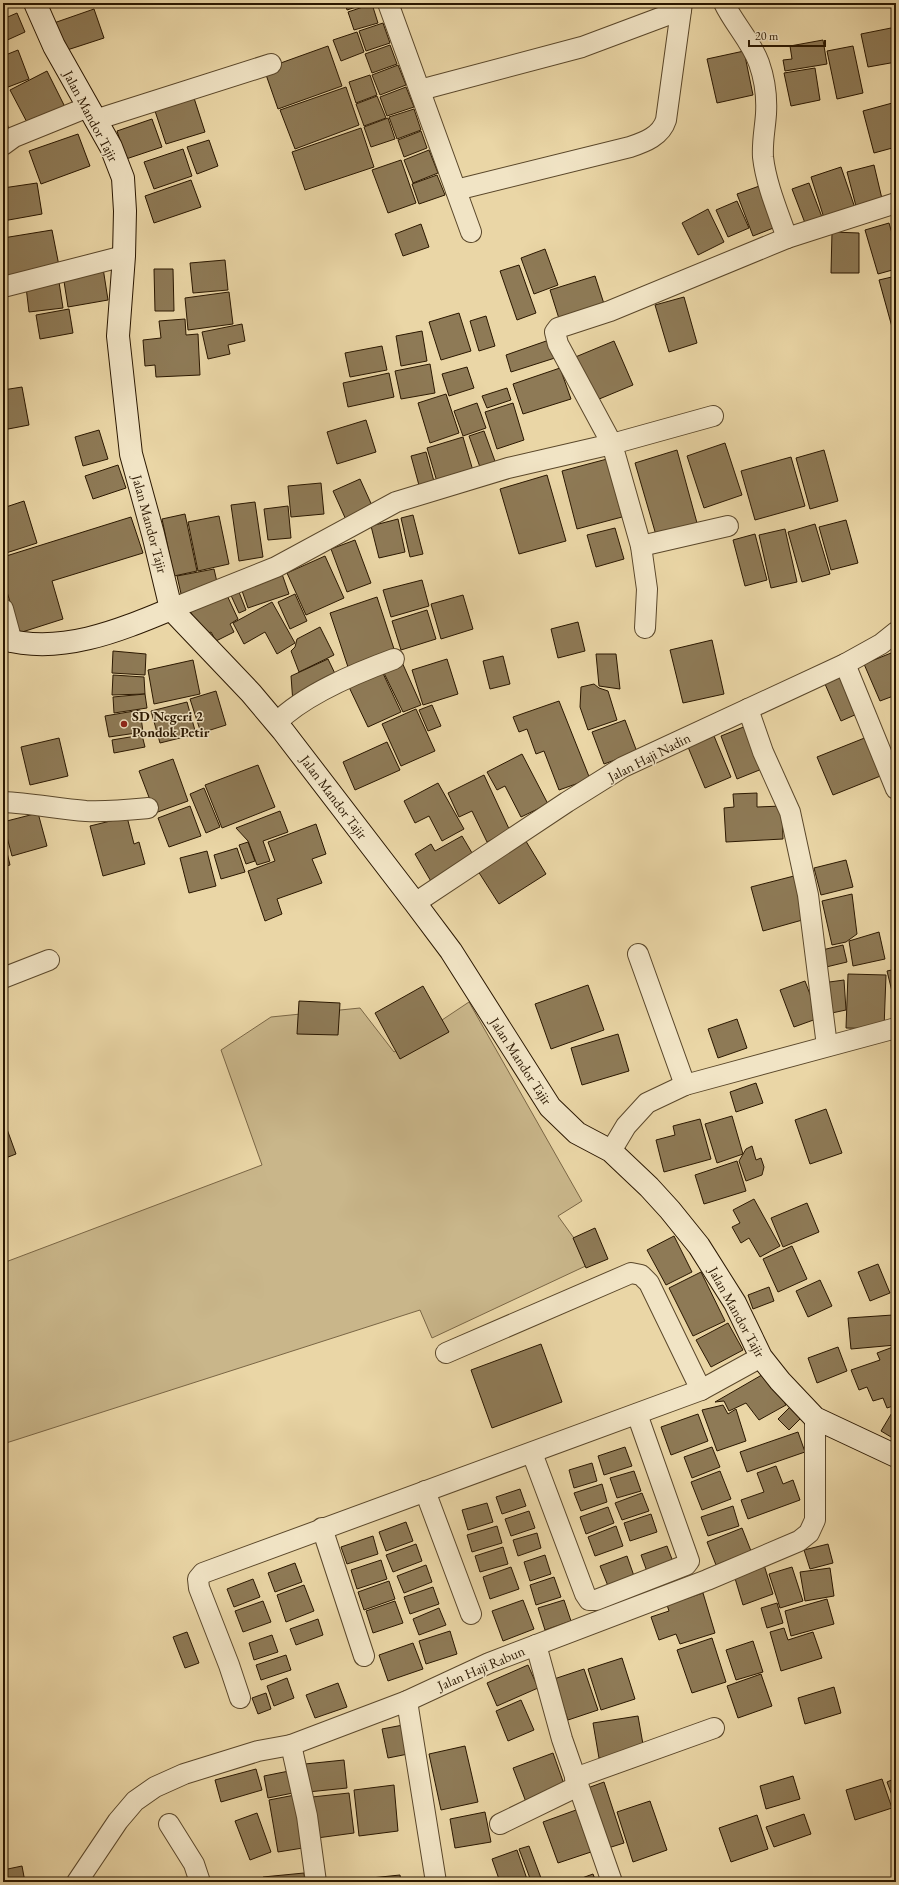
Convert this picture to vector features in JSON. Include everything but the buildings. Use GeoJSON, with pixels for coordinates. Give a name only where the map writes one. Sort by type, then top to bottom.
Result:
{"type":"FeatureCollection","features":[{"type":"Feature","properties":{"kind":"street","name":"Jalan Mandor Tajir"},"geometry":{"type":"LineString","coordinates":[[35,3],[54,46],[111,147],[123,178],[125,211],[124,256],[118,336],[132,454],[171,609],[250,693],[276,723],[415,903],[451,951],[550,1107],[577,1133],[610,1151],[654,1192],[699,1246],[735,1303],[761,1357],[780,1381],[815,1418],[896,1456]]}},
{"type":"Feature","properties":{"kind":"street"},"geometry":{"type":"LineString","coordinates":[[388,3],[471,232]]}},
{"type":"Feature","properties":{"kind":"street"},"geometry":{"type":"LineString","coordinates":[[724,3],[729,14],[750,43],[760,64],[766,89],[766,115],[763,138],[766,174],[787,238]]}},
{"type":"Feature","properties":{"kind":"street"},"geometry":{"type":"LineString","coordinates":[[420,90],[582,46],[681,7],[664,128],[648,141],[630,147],[456,190]]}},
{"type":"Feature","properties":{"kind":"street"},"geometry":{"type":"LineString","coordinates":[[3,145],[14,138],[92,113],[271,64]]}},
{"type":"Feature","properties":{"kind":"street"},"geometry":{"type":"LineString","coordinates":[[645,628],[647,589],[641,546],[612,444],[558,344],[555,332],[558,328],[610,311],[787,238],[896,202]]}},
{"type":"Feature","properties":{"kind":"street"},"geometry":{"type":"LineString","coordinates":[[3,287],[124,256]]}},
{"type":"Feature","properties":{"kind":"street"},"geometry":{"type":"LineString","coordinates":[[3,609],[7,641],[56,645],[95,638],[123,629],[276,567],[396,502],[508,468],[612,444],[713,416]]}},
{"type":"Feature","properties":{"kind":"street"},"geometry":{"type":"LineString","coordinates":[[641,546],[728,526]]}},
{"type":"Feature","properties":{"kind":"street","name":"Jalan Haji Nadin"},"geometry":{"type":"LineString","coordinates":[[415,903],[567,802],[623,768],[845,664],[881,644],[896,632]]}},
{"type":"Feature","properties":{"kind":"street"},"geometry":{"type":"LineString","coordinates":[[276,723],[288,710],[303,701],[361,671],[394,659]]}},
{"type":"Feature","properties":{"kind":"street"},"geometry":{"type":"LineString","coordinates":[[845,664],[896,789]]}},
{"type":"Feature","properties":{"kind":"street"},"geometry":{"type":"LineString","coordinates":[[748,709],[763,752],[790,812],[810,911],[827,1046]]}},
{"type":"Feature","properties":{"kind":"street"},"geometry":{"type":"LineString","coordinates":[[3,802],[28,802],[84,810],[110,811],[148,808]]}},
{"type":"Feature","properties":{"kind":"street"},"geometry":{"type":"LineString","coordinates":[[638,954],[685,1085]]}},
{"type":"Feature","properties":{"kind":"street"},"geometry":{"type":"LineString","coordinates":[[3,978],[49,960]]}},
{"type":"Feature","properties":{"kind":"street"},"geometry":{"type":"LineString","coordinates":[[610,1151],[626,1126],[647,1103],[685,1085],[896,1028]]}},
{"type":"Feature","properties":{"kind":"street"},"geometry":{"type":"LineString","coordinates":[[446,1353],[631,1273],[641,1275],[649,1283],[701,1390]]}},
{"type":"Feature","properties":{"kind":"street"},"geometry":{"type":"LineString","coordinates":[[240,1698],[230,1665],[200,1588],[198,1579],[202,1573],[701,1390],[761,1357]]}},
{"type":"Feature","properties":{"kind":"street"},"geometry":{"type":"LineString","coordinates":[[532,1453],[585,1594],[589,1600],[596,1600],[686,1565],[689,1562],[637,1414]]}},
{"type":"Feature","properties":{"kind":"street","name":"Jalan Haji Rabun"},"geometry":{"type":"LineString","coordinates":[[85,1878],[118,1821],[135,1801],[155,1787],[184,1774],[258,1751],[291,1745],[318,1733],[407,1701],[463,1675],[536,1645],[707,1580],[799,1541],[810,1533],[815,1520],[815,1418]]}},
{"type":"Feature","properties":{"kind":"street"},"geometry":{"type":"LineString","coordinates":[[425,1491],[471,1614]]}},
{"type":"Feature","properties":{"kind":"street"},"geometry":{"type":"LineString","coordinates":[[322,1528],[364,1656]]}},
{"type":"Feature","properties":{"kind":"street"},"geometry":{"type":"LineString","coordinates":[[536,1645],[562,1739],[612,1882]]}},
{"type":"Feature","properties":{"kind":"street"},"geometry":{"type":"LineString","coordinates":[[407,1701],[436,1882]]}},
{"type":"Feature","properties":{"kind":"street"},"geometry":{"type":"LineString","coordinates":[[500,1824],[576,1782],[714,1728]]}},
{"type":"Feature","properties":{"kind":"street"},"geometry":{"type":"LineString","coordinates":[[291,1745],[307,1816],[316,1882]]}},
{"type":"Feature","properties":{"kind":"street"},"geometry":{"type":"LineString","coordinates":[[169,1824],[194,1864],[200,1882]]}},
{"type":"Feature","properties":{"kind":"shaded area"},"geometry":{"type":"Polygon","coordinates":[[[469,1002],[582,1201],[558,1216],[592,1263],[432,1338],[420,1310],[3,1444],[3,1263],[262,1165],[221,1050],[271,1017],[360,1008],[394,1052],[469,1002]]]}},
{"type":"Feature","properties":{"kind":"place","name":"SD Negeri 2 Pondok Petir"},"geometry":{"type":"Point","coordinates":[124,724]}}]}
